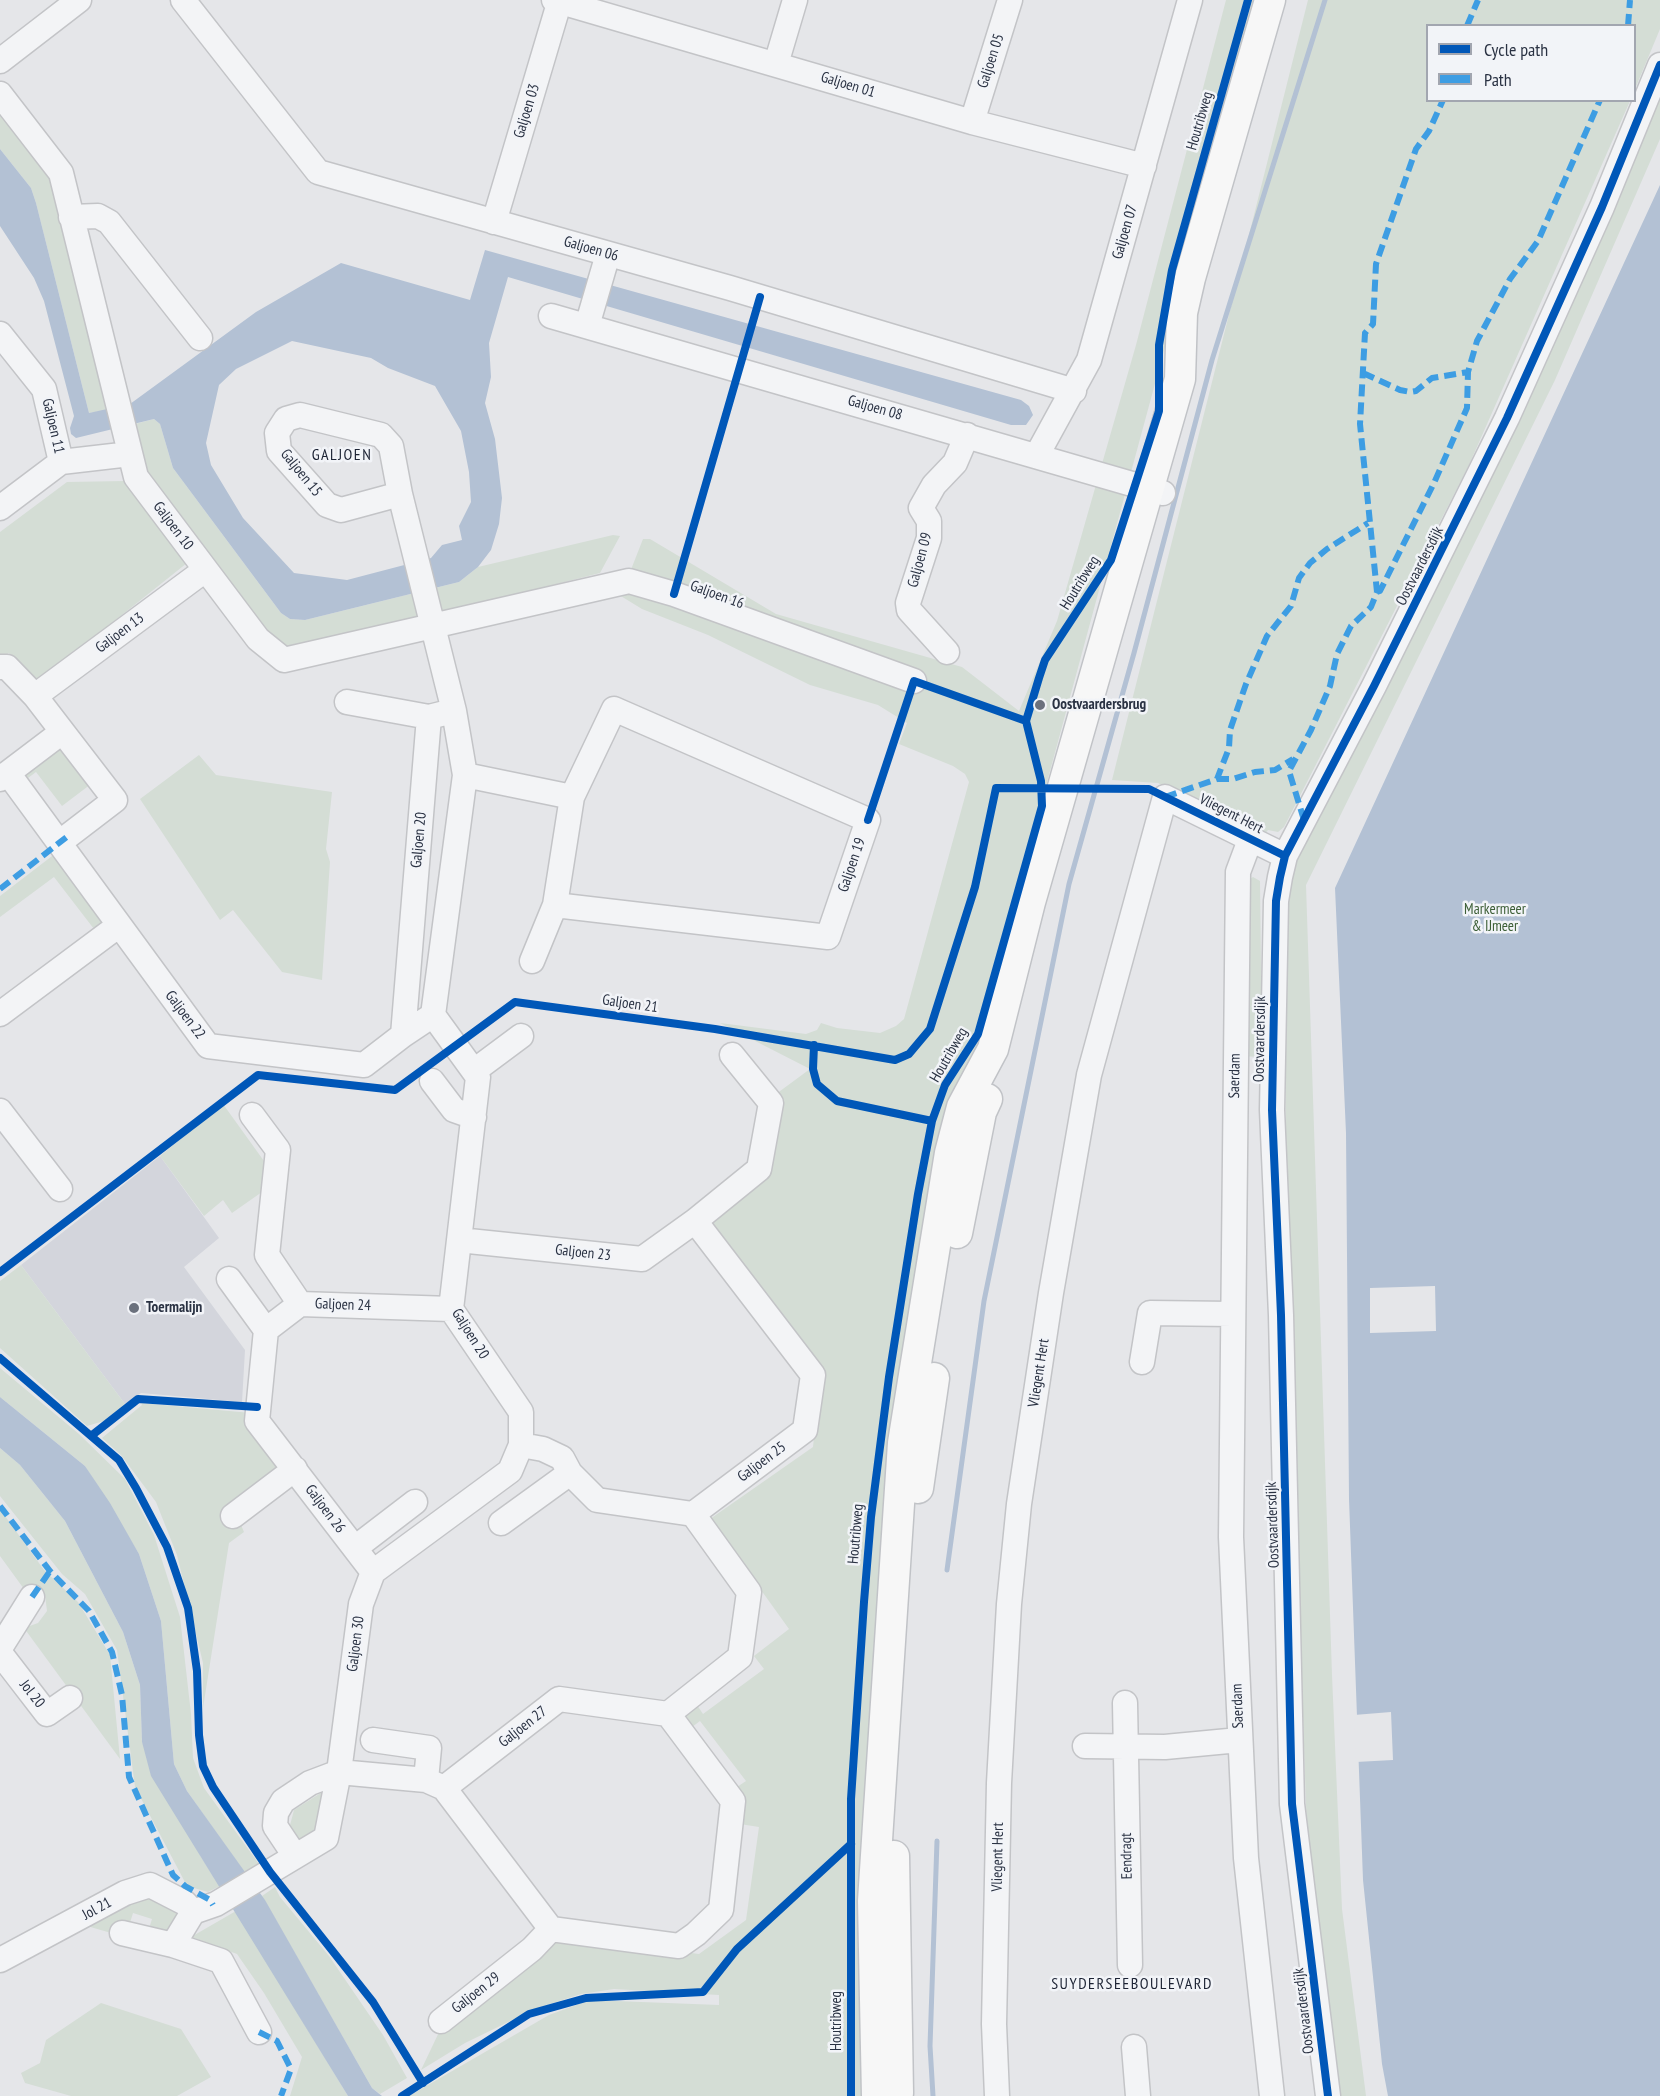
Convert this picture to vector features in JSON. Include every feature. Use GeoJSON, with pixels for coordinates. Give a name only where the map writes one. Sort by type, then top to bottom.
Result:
{"type":"FeatureCollection","features":[{"type":"Feature","properties":{"kind":"main road"},"geometry":{"type":"LineString","coordinates":[[898,2096],[895,1740],[920,1475],[956,1235],[981,1112],[1012,1042],[1033,949],[1156,492],[1180,379],[1182,313],[1190,278],[1270,0]]}},
{"type":"Feature","properties":{"kind":"main road"},"geometry":{"type":"LineString","coordinates":[[877,2096],[873,1901],[903,1443],[950,1153],[962,1107],[993,1049],[1030,902],[1156,492],[1196,374],[1199,299],[1287,0]]}},
{"type":"Feature","properties":{"kind":"street"},"geometry":{"type":"LineString","coordinates":[[0,61],[79,0]]}},
{"type":"Feature","properties":{"kind":"street","name":"Galjoen 06"},"geometry":{"type":"LineString","coordinates":[[183,0],[318,172],[494,222],[606,262],[1074,391]]}},
{"type":"Feature","properties":{"kind":"street","name":"Galjoen 03"},"geometry":{"type":"LineString","coordinates":[[494,222],[558,0]]}},
{"type":"Feature","properties":{"kind":"street","name":"Galjoen 01"},"geometry":{"type":"LineString","coordinates":[[558,0],[972,122],[1144,166]]}},
{"type":"Feature","properties":{"kind":"street"},"geometry":{"type":"LineString","coordinates":[[776,64],[795,0]]}},
{"type":"Feature","properties":{"kind":"street","name":"Galjoen 05"},"geometry":{"type":"LineString","coordinates":[[972,122],[1010,0]]}},
{"type":"Feature","properties":{"kind":"street","name":"Galjoen 07"},"geometry":{"type":"LineString","coordinates":[[1037,455],[1089,360],[1190,0]]}},
{"type":"Feature","properties":{"kind":"street","name":"Oostvaardersdijk"},"geometry":{"type":"LineString","coordinates":[[1328,2096],[1292,1804],[1281,1315],[1272,1110],[1276,901],[1285,856],[1374,686],[1502,429],[1602,207],[1660,65]]}},
{"type":"Feature","properties":{"kind":"street","name":"Galjoen 10"},"geometry":{"type":"LineString","coordinates":[[0,93],[61,174],[96,307],[116,400],[136,477],[258,639],[284,660],[434,625]]}},
{"type":"Feature","properties":{"kind":"street"},"geometry":{"type":"LineString","coordinates":[[71,217],[98,216],[109,222],[200,338]]}},
{"type":"Feature","properties":{"kind":"street"},"geometry":{"type":"LineString","coordinates":[[589,319],[606,262]]}},
{"type":"Feature","properties":{"kind":"street","name":"Galjoen 08"},"geometry":{"type":"LineString","coordinates":[[552,315],[589,319],[1156,492]]}},
{"type":"Feature","properties":{"kind":"street","name":"Galjoen 11"},"geometry":{"type":"LineString","coordinates":[[0,334],[44,389],[61,462]]}},
{"type":"Feature","properties":{"kind":"street","name":"Galjoen 15"},"geometry":{"type":"LineString","coordinates":[[400,494],[341,510],[327,505],[279,451],[277,433],[286,419],[300,415],[381,435],[391,446],[400,494],[434,625]]}},
{"type":"Feature","properties":{"kind":"street","name":"Galjoen 09"},"geometry":{"type":"LineString","coordinates":[[947,652],[909,610],[908,603],[929,538],[929,521],[921,508],[934,485],[956,463],[967,435]]}},
{"type":"Feature","properties":{"kind":"street","name":"Galjoen 11"},"geometry":{"type":"LineString","coordinates":[[0,508],[61,462],[128,443]]}},
{"type":"Feature","properties":{"kind":"street","name":"Galjoen 13"},"geometry":{"type":"LineString","coordinates":[[35,696],[206,570]]}},
{"type":"Feature","properties":{"kind":"street","name":"Galjoen 16"},"geometry":{"type":"LineString","coordinates":[[434,625],[629,581],[674,594],[914,681]]}},
{"type":"Feature","properties":{"kind":"street"},"geometry":{"type":"LineString","coordinates":[[434,625],[454,711],[465,775],[433,1015],[474,1071],[521,1036]]}},
{"type":"Feature","properties":{"kind":"street"},"geometry":{"type":"LineString","coordinates":[[0,666],[7,667],[35,696],[114,800],[68,836]]}},
{"type":"Feature","properties":{"kind":"street"},"geometry":{"type":"LineString","coordinates":[[347,702],[429,717],[454,711]]}},
{"type":"Feature","properties":{"kind":"street","name":"Galjoen 19"},"geometry":{"type":"LineString","coordinates":[[532,962],[555,905],[572,797],[614,709],[868,820],[828,937],[555,905]]}},
{"type":"Feature","properties":{"kind":"street","name":"Galjoen 20"},"geometry":{"type":"LineString","coordinates":[[403,1035],[429,717]]}},
{"type":"Feature","properties":{"kind":"street"},"geometry":{"type":"LineString","coordinates":[[4,776],[62,732]]}},
{"type":"Feature","properties":{"kind":"street"},"geometry":{"type":"LineString","coordinates":[[465,775],[572,797]]}},
{"type":"Feature","properties":{"kind":"street","name":"Galjoen 22"},"geometry":{"type":"LineString","coordinates":[[4,776],[208,1046],[364,1065],[403,1035]]}},
{"type":"Feature","properties":{"kind":"street","name":"Vliegent Hert"},"geometry":{"type":"LineString","coordinates":[[997,2096],[994,2024],[999,1794],[1009,1604],[1019,1504],[1047,1316],[1089,1075],[1165,797],[1285,856]]}},
{"type":"Feature","properties":{"kind":"street","name":"Saerdam"},"geometry":{"type":"LineString","coordinates":[[1250,840],[1238,872],[1231,1537],[1246,1858],[1272,2096]]}},
{"type":"Feature","properties":{"kind":"street"},"geometry":{"type":"LineString","coordinates":[[0,1014],[118,926]]}},
{"type":"Feature","properties":{"kind":"street"},"geometry":{"type":"LineString","coordinates":[[403,1035],[433,1015]]}},
{"type":"Feature","properties":{"kind":"street","name":"Galjoen 23"},"geometry":{"type":"LineString","coordinates":[[459,1240],[642,1259],[695,1221],[759,1169],[771,1103],[732,1054]]}},
{"type":"Feature","properties":{"kind":"street","name":"Galjoen 20"},"geometry":{"type":"LineString","coordinates":[[474,1071],[478,1077],[451,1309],[521,1412],[521,1445]]}},
{"type":"Feature","properties":{"kind":"street"},"geometry":{"type":"LineString","coordinates":[[432,1081],[454,1110],[474,1117]]}},
{"type":"Feature","properties":{"kind":"street"},"geometry":{"type":"LineString","coordinates":[[0,1111],[60,1189]]}},
{"type":"Feature","properties":{"kind":"street","name":"Galjoen 24"},"geometry":{"type":"LineString","coordinates":[[252,1115],[278,1150],[267,1254],[300,1304],[451,1309]]}},
{"type":"Feature","properties":{"kind":"street","name":"Galjoen 25"},"geometry":{"type":"LineString","coordinates":[[693,1514],[805,1430],[813,1375],[695,1221]]}},
{"type":"Feature","properties":{"kind":"street"},"geometry":{"type":"LineString","coordinates":[[229,1279],[266,1330],[300,1304]]}},
{"type":"Feature","properties":{"kind":"street"},"geometry":{"type":"LineString","coordinates":[[1142,1362],[1150,1313],[1232,1314]]}},
{"type":"Feature","properties":{"kind":"street","name":"Galjoen 26"},"geometry":{"type":"LineString","coordinates":[[266,1330],[257,1421],[373,1572]]}},
{"type":"Feature","properties":{"kind":"street"},"geometry":{"type":"LineString","coordinates":[[372,1740],[429,1748],[435,1784],[550,1929],[679,1946],[696,1934],[721,1910],[733,1801],[668,1714],[740,1656],[749,1592],[693,1514],[597,1500],[570,1473],[562,1458],[543,1449],[521,1445],[510,1471],[373,1572]]}},
{"type":"Feature","properties":{"kind":"street","name":"Galjoen 26"},"geometry":{"type":"LineString","coordinates":[[233,1516],[295,1469]]}},
{"type":"Feature","properties":{"kind":"street"},"geometry":{"type":"LineString","coordinates":[[501,1522],[570,1473]]}},
{"type":"Feature","properties":{"kind":"street","name":"Galjoen 26"},"geometry":{"type":"LineString","coordinates":[[355,1548],[416,1502]]}},
{"type":"Feature","properties":{"kind":"street","name":"Galjoen 30"},"geometry":{"type":"LineString","coordinates":[[193,1912],[216,1904],[326,1838],[339,1772],[361,1604],[373,1572]]}},
{"type":"Feature","properties":{"kind":"street"},"geometry":{"type":"LineString","coordinates":[[0,1648],[32,1597]]}},
{"type":"Feature","properties":{"kind":"street","name":"Jol 20"},"geometry":{"type":"LineString","coordinates":[[0,1653],[47,1714],[70,1698]]}},
{"type":"Feature","properties":{"kind":"street","name":"Galjoen 27"},"geometry":{"type":"LineString","coordinates":[[435,1784],[559,1699],[668,1714]]}},
{"type":"Feature","properties":{"kind":"street","name":"Eendragt"},"geometry":{"type":"LineString","coordinates":[[1125,1703],[1130,1965]]}},
{"type":"Feature","properties":{"kind":"street"},"geometry":{"type":"LineString","coordinates":[[1085,1746],[1165,1747],[1239,1740]]}},
{"type":"Feature","properties":{"kind":"street"},"geometry":{"type":"LineString","coordinates":[[295,1856],[275,1826],[276,1813],[283,1801],[310,1783],[339,1772],[435,1784]]}},
{"type":"Feature","properties":{"kind":"street","name":"Jol 21"},"geometry":{"type":"LineString","coordinates":[[0,1960],[125,1893],[150,1885],[186,1903],[193,1912]]}},
{"type":"Feature","properties":{"kind":"street"},"geometry":{"type":"LineString","coordinates":[[173,1945],[193,1912]]}},
{"type":"Feature","properties":{"kind":"street","name":"Galjoen 29"},"geometry":{"type":"LineString","coordinates":[[441,2021],[532,1949],[550,1929]]}},
{"type":"Feature","properties":{"kind":"street"},"geometry":{"type":"LineString","coordinates":[[122,1933],[173,1945],[221,1961],[259,2032]]}},
{"type":"Feature","properties":{"kind":"street"},"geometry":{"type":"LineString","coordinates":[[1134,2047],[1138,2096]]}},
{"type":"Feature","properties":{"kind":"shaded area"},"geometry":{"type":"Polygon","coordinates":[[[1226,0],[1259,0],[999,959],[923,1268],[871,2096],[409,2096],[549,2015],[590,2000],[719,2005],[719,1995],[614,1989],[581,1994],[535,2009],[465,2043],[421,2070],[441,2028],[560,1936],[699,1954],[746,1920],[759,1827],[740,1824],[734,1789],[746,1781],[700,1721],[688,1730],[684,1717],[695,1702],[703,1714],[764,1669],[754,1656],[789,1629],[710,1519],[813,1447],[821,1370],[703,1220],[764,1175],[772,1097],[810,1069],[720,1023],[806,1034],[817,1030],[821,1023],[837,1028],[880,1033],[896,1026],[904,1019],[969,782],[965,774],[953,766],[899,744],[907,723],[878,705],[810,685],[708,635],[642,609],[611,590],[623,590],[643,539],[650,539],[776,614],[962,667],[1019,711],[1057,621],[1136,345],[1226,0]]]}},
{"type":"Feature","properties":{"kind":"shaded area"},"geometry":{"type":"Polygon","coordinates":[[[1308,0],[1660,0],[1660,29],[1636,87],[1636,24],[1426,24],[1426,102],[1630,102],[1468,467],[1284,827],[1278,832],[1268,830],[1263,837],[1158,783],[1112,780],[1308,0]]]}},
{"type":"Feature","properties":{"kind":"shaded area"},"geometry":{"type":"Polygon","coordinates":[[[1660,91],[1660,139],[1555,380],[1306,885],[1342,1909],[1366,2096],[1335,2096],[1307,1835],[1286,1219],[1285,926],[1289,888],[1297,855],[1660,91]]]}},
{"type":"Feature","properties":{"kind":"shaded area"},"geometry":{"type":"Polygon","coordinates":[[[0,113],[53,180],[109,410],[89,413],[31,188],[0,149],[0,113]]]}},
{"type":"Feature","properties":{"kind":"shaded area"},"geometry":{"type":"Polygon","coordinates":[[[154,419],[160,424],[173,468],[281,613],[290,619],[305,620],[459,582],[478,567],[613,535],[620,536],[600,573],[297,650],[271,639],[146,472],[135,424],[154,419]]]}},
{"type":"Feature","properties":{"kind":"shaded area"},"geometry":{"type":"Polygon","coordinates":[[[125,481],[187,563],[33,686],[9,653],[0,658],[0,532],[67,482],[125,481]]]}},
{"type":"Feature","properties":{"kind":"shaded area"},"geometry":{"type":"Polygon","coordinates":[[[65,744],[95,781],[62,806],[36,772],[24,781],[22,778],[65,744]]]}},
{"type":"Feature","properties":{"kind":"shaded area"},"geometry":{"type":"Polygon","coordinates":[[[199,755],[216,775],[332,792],[326,849],[330,862],[322,980],[282,972],[233,910],[220,920],[140,799],[199,755]]]}},
{"type":"Feature","properties":{"kind":"shaded area"},"geometry":{"type":"Polygon","coordinates":[[[56,853],[106,920],[94,929],[54,877],[0,917],[0,896],[56,853]]]}},
{"type":"Feature","properties":{"kind":"shaded area"},"geometry":{"type":"Polygon","coordinates":[[[1253,877],[1260,881],[1262,1057],[1240,1056],[1248,880],[1253,877]]]}},
{"type":"Feature","properties":{"kind":"shaded area"},"geometry":{"type":"Polygon","coordinates":[[[223,1104],[274,1175],[272,1185],[232,1213],[223,1200],[204,1216],[160,1156],[223,1104]]]}},
{"type":"Feature","properties":{"kind":"shaded area","name":"Toermalijn"},"geometry":{"type":"Polygon","coordinates":[[[160,1156],[219,1238],[184,1267],[245,1350],[242,1402],[141,1393],[125,1404],[21,1265],[160,1156]]]}},
{"type":"Feature","properties":{"kind":"shaded area"},"geometry":{"type":"Polygon","coordinates":[[[21,1265],[125,1404],[104,1421],[87,1426],[0,1348],[0,1281],[21,1265]]]}},
{"type":"Feature","properties":{"kind":"shaded area"},"geometry":{"type":"Polygon","coordinates":[[[0,1368],[79,1434],[125,1479],[154,1535],[180,1617],[191,1714],[193,1758],[204,1788],[259,1864],[244,1872],[187,1791],[174,1764],[161,1621],[139,1554],[85,1466],[0,1397],[0,1368]]]}},
{"type":"Feature","properties":{"kind":"shaded area"},"geometry":{"type":"Polygon","coordinates":[[[141,1403],[251,1413],[287,1470],[241,1525],[244,1532],[229,1543],[203,1708],[203,1663],[177,1555],[156,1502],[121,1455],[102,1438],[142,1405],[141,1403]]]}},
{"type":"Feature","properties":{"kind":"shaded area"},"geometry":{"type":"Polygon","coordinates":[[[0,1448],[20,1465],[65,1521],[123,1632],[140,1685],[142,1742],[201,1857],[220,1886],[208,1892],[187,1886],[135,1787],[117,1650],[85,1594],[62,1574],[0,1496],[0,1448]]]}},
{"type":"Feature","properties":{"kind":"shaded area"},"geometry":{"type":"Polygon","coordinates":[[[0,1509],[44,1570],[78,1602],[110,1655],[120,1759],[24,1628],[38,1623],[47,1611],[45,1595],[24,1589],[0,1556],[0,1509]]]}},
{"type":"Feature","properties":{"kind":"shaded area"},"geometry":{"type":"Polygon","coordinates":[[[327,1789],[320,1838],[303,1847],[289,1829],[294,1810],[327,1789]]]}},
{"type":"Feature","properties":{"kind":"shaded area"},"geometry":{"type":"Polygon","coordinates":[[[275,1887],[280,1897],[329,1956],[383,2035],[407,2078],[380,2094],[372,2088],[262,1896],[275,1887]]]}},
{"type":"Feature","properties":{"kind":"shaded area"},"geometry":{"type":"Polygon","coordinates":[[[153,1892],[179,1911],[171,1932],[148,1932],[152,1919],[133,1913],[129,1926],[118,1935],[87,1926],[153,1892]]]}},
{"type":"Feature","properties":{"kind":"shaded area"},"geometry":{"type":"Polygon","coordinates":[[[236,1911],[348,2096],[290,2096],[302,2057],[264,1993],[237,1954],[191,1937],[236,1911]]]}},
{"type":"Feature","properties":{"kind":"shaded area"},"geometry":{"type":"Polygon","coordinates":[[[101,2003],[181,2029],[211,2077],[177,2096],[71,2096],[25,2083],[21,2073],[40,2063],[46,2040],[101,2003]]]}},
{"type":"Feature","properties":{"kind":"water"},"geometry":{"type":"Polygon","coordinates":[[[0,149],[31,188],[89,413],[130,404],[256,312],[341,263],[470,300],[485,250],[1021,400],[1029,406],[1033,415],[1026,425],[1011,425],[508,277],[489,343],[491,377],[485,403],[495,439],[502,498],[499,524],[491,550],[478,567],[459,582],[305,620],[290,619],[281,613],[173,468],[160,424],[154,419],[76,438],[71,434],[70,428],[74,416],[44,301],[34,278],[0,226],[0,149]],[[292,341],[236,369],[219,385],[206,443],[211,465],[243,518],[294,573],[347,580],[431,558],[442,545],[462,540],[459,526],[471,502],[469,472],[461,431],[435,386],[388,368],[371,358],[292,341]]]}},
{"type":"Feature","properties":{"kind":"water","name":"Markermeer & IJmeer"},"geometry":{"type":"Polygon","coordinates":[[[1660,185],[1660,2096],[1388,2096],[1382,2064],[1363,1880],[1349,1499],[1346,1133],[1335,888],[1660,185]]]}},
{"type":"Feature","properties":{"kind":"water"},"geometry":{"type":"Polygon","coordinates":[[[0,1397],[85,1466],[110,1503],[139,1554],[161,1621],[174,1764],[187,1791],[265,1900],[372,2088],[382,2096],[348,2096],[151,1776],[142,1742],[140,1685],[123,1632],[65,1521],[20,1465],[0,1448],[0,1397]]]}},
{"type":"Feature","properties":{"kind":"pier"},"geometry":{"type":"Polygon","coordinates":[[[1435,1286],[1436,1331],[1370,1333],[1370,1288],[1435,1286]]]}},
{"type":"Feature","properties":{"kind":"pier"},"geometry":{"type":"Polygon","coordinates":[[[1391,1712],[1393,1760],[1356,1762],[1354,1715],[1391,1712]]]}},
{"type":"Feature","properties":{"kind":"waterway"},"geometry":{"type":"LineString","coordinates":[[947,1570],[984,1301],[1069,884],[1134,653],[1212,360],[1325,0]]}},
{"type":"Feature","properties":{"kind":"waterway"},"geometry":{"type":"LineString","coordinates":[[933,2096],[930,2046],[937,1841]]}},
{"type":"Feature","properties":{"kind":"marked path"},"geometry":{"type":"LineString","coordinates":[[1468,24],[1478,0]]}},
{"type":"Feature","properties":{"kind":"marked path"},"geometry":{"type":"LineString","coordinates":[[1628,24],[1630,0]]}},
{"type":"Feature","properties":{"kind":"marked path"},"geometry":{"type":"LineString","coordinates":[[1304,820],[1289,771],[1311,730],[1330,686],[1337,654],[1351,626],[1371,607],[1377,592],[1360,424],[1365,333],[1373,324],[1376,264],[1416,149],[1429,131],[1442,102]]}},
{"type":"Feature","properties":{"kind":"marked path"},"geometry":{"type":"LineString","coordinates":[[1377,592],[1380,591],[1434,483],[1467,408],[1468,372],[1477,341],[1510,279],[1538,241],[1599,102]]}},
{"type":"Feature","properties":{"kind":"marked path"},"geometry":{"type":"LineString","coordinates":[[1363,373],[1400,390],[1410,392],[1416,391],[1432,378],[1468,372]]}},
{"type":"Feature","properties":{"kind":"marked path"},"geometry":{"type":"LineString","coordinates":[[1165,797],[1217,779],[1229,748],[1230,730],[1246,684],[1267,636],[1291,606],[1299,578],[1310,563],[1327,549],[1368,523]]}},
{"type":"Feature","properties":{"kind":"marked path"},"geometry":{"type":"LineString","coordinates":[[1217,779],[1233,779],[1255,772],[1275,770],[1293,759]]}},
{"type":"Feature","properties":{"kind":"marked path"},"geometry":{"type":"LineString","coordinates":[[0,889],[68,836]]}},
{"type":"Feature","properties":{"kind":"marked path"},"geometry":{"type":"LineString","coordinates":[[0,1506],[50,1571],[89,1611],[112,1652],[122,1695],[129,1777],[173,1875],[185,1886],[210,1900],[213,1905]]}},
{"type":"Feature","properties":{"kind":"marked path"},"geometry":{"type":"LineString","coordinates":[[32,1597],[50,1571]]}},
{"type":"Feature","properties":{"kind":"marked path"},"geometry":{"type":"LineString","coordinates":[[259,2032],[277,2041],[291,2069],[281,2096]]}},
{"type":"Feature","properties":{"kind":"cycle path","name":"Houtribweg"},"geometry":{"type":"LineString","coordinates":[[851,2096],[851,1799],[864,1602],[871,1517],[889,1377],[918,1194],[932,1121],[945,1085],[978,1034],[1042,806],[1041,781],[1026,721],[1039,678],[1045,660],[1111,560],[1159,411],[1159,345],[1172,270],[1248,0]]}},
{"type":"Feature","properties":{"kind":"cycle path"},"geometry":{"type":"LineString","coordinates":[[1328,2096],[1292,1804],[1281,1315],[1272,1110],[1276,901],[1285,856],[1374,686],[1507,418],[1602,207],[1660,65]]}},
{"type":"Feature","properties":{"kind":"cycle path"},"geometry":{"type":"LineString","coordinates":[[674,594],[760,297]]}},
{"type":"Feature","properties":{"kind":"cycle path"},"geometry":{"type":"LineString","coordinates":[[868,820],[914,681],[1026,721]]}},
{"type":"Feature","properties":{"kind":"cycle path","name":"Galjoen 21"},"geometry":{"type":"LineString","coordinates":[[0,1272],[258,1075],[395,1090],[515,1002],[715,1029],[895,1060],[909,1054],[930,1029],[975,887],[996,788],[1149,789],[1285,856]]}},
{"type":"Feature","properties":{"kind":"cycle path"},"geometry":{"type":"LineString","coordinates":[[814,1045],[813,1069],[817,1084],[837,1101],[932,1121]]}},
{"type":"Feature","properties":{"kind":"cycle path"},"geometry":{"type":"LineString","coordinates":[[0,1358],[119,1460],[136,1488],[167,1547],[188,1608],[197,1671],[199,1735],[203,1766],[213,1787],[270,1872],[373,2002],[423,2083]]}},
{"type":"Feature","properties":{"kind":"cycle path"},"geometry":{"type":"LineString","coordinates":[[91,1436],[138,1399],[257,1407]]}},
{"type":"Feature","properties":{"kind":"cycle path"},"geometry":{"type":"LineString","coordinates":[[402,2096],[529,2014],[586,1998],[703,1992],[737,1949],[851,1844]]}},
{"type":"Feature","properties":{"kind":"place","name":"Oostvaardersbrug"},"geometry":{"type":"Point","coordinates":[1040,705]}},
{"type":"Feature","properties":{"kind":"place","name":"Toermalijn"},"geometry":{"type":"Point","coordinates":[134,1308]}},
{"type":"Feature","properties":{"kind":"district","name":"GALJOEN"},"geometry":{"type":"Point","coordinates":[342,455]}},
{"type":"Feature","properties":{"kind":"district","name":"SUYDERSEEBOULEVARD"},"geometry":{"type":"Point","coordinates":[1132,1984]}}]}
